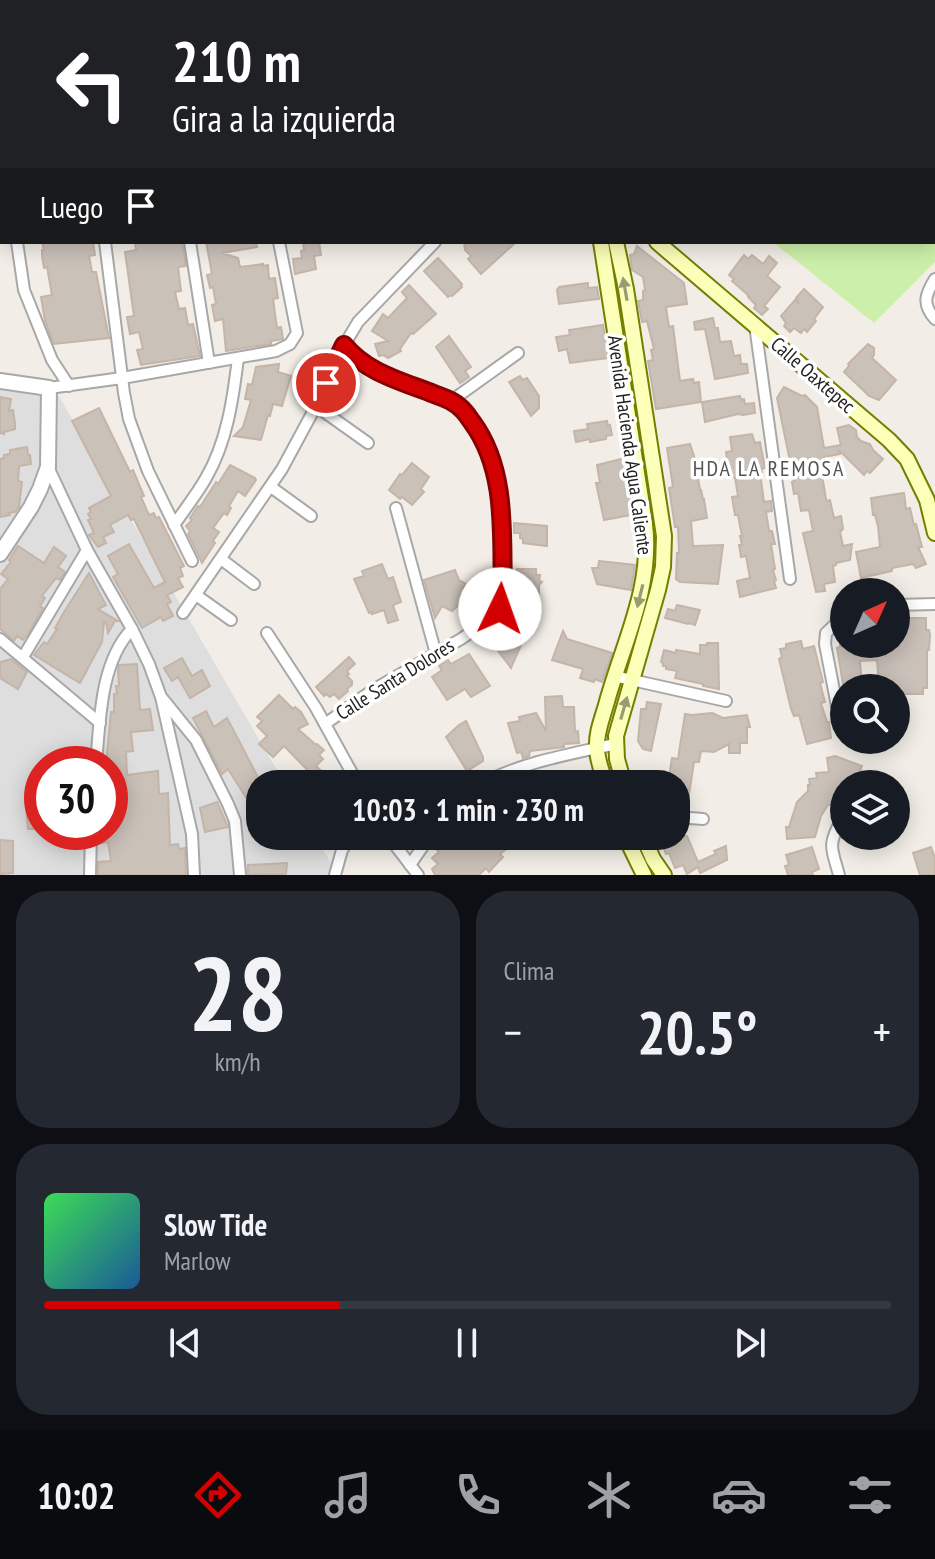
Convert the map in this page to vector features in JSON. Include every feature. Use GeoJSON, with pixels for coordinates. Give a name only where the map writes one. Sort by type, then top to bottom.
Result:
{"type":"FeatureCollection","features":[{"type":"Feature","properties":{"kind":"main road","name":"Avenida Hacienda Agua Caliente"},"geometry":{"type":"LineString","coordinates":[[601,244],[647,539],[639,602],[597,736],[596,748],[602,770]]}},
{"type":"Feature","properties":{"kind":"main road","name":"Avenida Hacienda Agua Caliente"},"geometry":{"type":"LineString","coordinates":[[616,244],[664,536],[663,567],[658,590],[616,736],[620,770]]}},
{"type":"Feature","properties":{"kind":"main road","name":"Calle Oaxtepec"},"geometry":{"type":"LineString","coordinates":[[659,244],[889,440],[907,459],[927,500],[935,533]]}},
{"type":"Feature","properties":{"kind":"main road"},"geometry":{"type":"LineString","coordinates":[[631,850],[644,875]]}},
{"type":"Feature","properties":{"kind":"main road"},"geometry":{"type":"LineString","coordinates":[[649,850],[664,875]]}},
{"type":"Feature","properties":{"kind":"street"},"geometry":{"type":"LineString","coordinates":[[17,244],[24,290],[52,360],[69,386]]}},
{"type":"Feature","properties":{"kind":"street"},"geometry":{"type":"LineString","coordinates":[[105,244],[129,419],[143,458],[192,561]]}},
{"type":"Feature","properties":{"kind":"street"},"geometry":{"type":"LineString","coordinates":[[190,244],[209,363]]}},
{"type":"Feature","properties":{"kind":"street"},"geometry":{"type":"LineString","coordinates":[[0,381],[49,388],[69,386],[276,351],[290,344],[297,333],[279,244]]}},
{"type":"Feature","properties":{"kind":"street"},"geometry":{"type":"LineString","coordinates":[[183,613],[282,469],[316,406],[336,359],[358,322],[433,244]]}},
{"type":"Feature","properties":{"kind":"street"},"geometry":{"type":"LineString","coordinates":[[931,314],[926,298],[935,279]]}},
{"type":"Feature","properties":{"kind":"street"},"geometry":{"type":"LineString","coordinates":[[755,325],[790,579]]}},
{"type":"Feature","properties":{"kind":"street","name":"Calle Santa Dolores"},"geometry":{"type":"LineString","coordinates":[[325,724],[373,690],[494,616],[503,599],[500,487],[493,459],[482,435],[451,401],[372,370],[354,358],[344,345]]}},
{"type":"Feature","properties":{"kind":"street"},"geometry":{"type":"LineString","coordinates":[[451,401],[518,353]]}},
{"type":"Feature","properties":{"kind":"street"},"geometry":{"type":"LineString","coordinates":[[174,525],[206,478],[219,452],[234,392],[238,358]]}},
{"type":"Feature","properties":{"kind":"street"},"geometry":{"type":"LineString","coordinates":[[0,554],[31,507],[48,467],[49,388]]}},
{"type":"Feature","properties":{"kind":"street"},"geometry":{"type":"LineString","coordinates":[[316,406],[368,443]]}},
{"type":"Feature","properties":{"kind":"street"},"geometry":{"type":"LineString","coordinates":[[48,467],[87,550],[132,629],[161,697],[192,834],[194,875]]}},
{"type":"Feature","properties":{"kind":"street"},"geometry":{"type":"LineString","coordinates":[[271,487],[311,516]]}},
{"type":"Feature","properties":{"kind":"street"},"geometry":{"type":"LineString","coordinates":[[396,508],[436,654]]}},
{"type":"Feature","properties":{"kind":"street"},"geometry":{"type":"LineString","coordinates":[[23,657],[87,550]]}},
{"type":"Feature","properties":{"kind":"street"},"geometry":{"type":"LineString","coordinates":[[221,559],[254,584]]}},
{"type":"Feature","properties":{"kind":"street"},"geometry":{"type":"LineString","coordinates":[[196,595],[231,620]]}},
{"type":"Feature","properties":{"kind":"street"},"geometry":{"type":"LineString","coordinates":[[910,605],[935,604]]}},
{"type":"Feature","properties":{"kind":"street"},"geometry":{"type":"LineString","coordinates":[[98,746],[106,683],[115,651],[132,629]]}},
{"type":"Feature","properties":{"kind":"street"},"geometry":{"type":"LineString","coordinates":[[830,629],[826,633],[825,644],[831,674]]}},
{"type":"Feature","properties":{"kind":"street"},"geometry":{"type":"LineString","coordinates":[[267,633],[350,770]]}},
{"type":"Feature","properties":{"kind":"street"},"geometry":{"type":"LineString","coordinates":[[0,639],[100,723]]}},
{"type":"Feature","properties":{"kind":"street"},"geometry":{"type":"LineString","coordinates":[[614,676],[726,701]]}},
{"type":"Feature","properties":{"kind":"street"},"geometry":{"type":"LineString","coordinates":[[161,697],[196,740],[228,804],[235,821],[240,875]]}},
{"type":"Feature","properties":{"kind":"street"},"geometry":{"type":"LineString","coordinates":[[514,770],[616,744]]}},
{"type":"Feature","properties":{"kind":"street"},"geometry":{"type":"LineString","coordinates":[[690,818],[703,819]]}},
{"type":"Feature","properties":{"kind":"street"},"geometry":{"type":"LineString","coordinates":[[90,875],[91,850]]}},
{"type":"Feature","properties":{"kind":"street"},"geometry":{"type":"LineString","coordinates":[[335,875],[342,850]]}},
{"type":"Feature","properties":{"kind":"street"},"geometry":{"type":"LineString","coordinates":[[399,850],[418,875]]}},
{"type":"Feature","properties":{"kind":"street"},"geometry":{"type":"LineString","coordinates":[[410,865],[420,850]]}},
{"type":"Feature","properties":{"kind":"street"},"geometry":{"type":"LineString","coordinates":[[832,850],[839,875]]}},
{"type":"Feature","properties":{"kind":"shaded area"},"geometry":{"type":"Polygon","coordinates":[[[0,382],[59,396],[277,770],[246,770],[246,850],[323,850],[338,875],[0,875],[0,382]]]}},
{"type":"Feature","properties":{"kind":"green space"},"geometry":{"type":"Polygon","coordinates":[[[775,244],[935,244],[935,262],[874,323],[775,244]]]}},
{"type":"Feature","properties":{"kind":"building"},"geometry":{"type":"Polygon","coordinates":[[[42,244],[93,244],[95,255],[89,256],[92,272],[96,272],[109,338],[54,344],[45,321],[41,297],[52,295],[47,267],[44,268],[42,244]]]}},
{"type":"Feature","properties":{"kind":"building"},"geometry":{"type":"Polygon","coordinates":[[[135,244],[182,244],[186,266],[178,267],[181,291],[175,292],[179,309],[185,308],[188,325],[193,324],[200,356],[141,365],[137,350],[143,349],[139,332],[130,334],[127,317],[134,316],[125,252],[136,250],[135,244]]]}},
{"type":"Feature","properties":{"kind":"building"},"geometry":{"type":"Polygon","coordinates":[[[206,244],[256,244],[257,247],[222,253],[238,258],[240,267],[268,265],[269,279],[275,278],[278,298],[273,299],[277,328],[281,327],[283,339],[271,341],[271,344],[226,351],[223,319],[215,321],[212,305],[216,304],[207,275],[212,274],[206,244]]]}},
{"type":"Feature","properties":{"kind":"building"},"geometry":{"type":"Polygon","coordinates":[[[303,244],[319,244],[321,255],[314,256],[316,269],[295,274],[293,259],[302,258],[301,251],[304,250],[303,244]]]}},
{"type":"Feature","properties":{"kind":"building"},"geometry":{"type":"Polygon","coordinates":[[[464,244],[514,244],[481,274],[468,259],[471,256],[464,244]]]}},
{"type":"Feature","properties":{"kind":"building"},"geometry":{"type":"Polygon","coordinates":[[[637,246],[684,283],[687,304],[666,307],[669,327],[673,326],[680,381],[693,379],[694,383],[699,382],[701,402],[656,409],[648,361],[653,360],[651,350],[654,349],[647,321],[642,322],[638,301],[643,300],[643,277],[632,270],[630,255],[634,254],[637,246]]]}},
{"type":"Feature","properties":{"kind":"building"},"geometry":{"type":"Polygon","coordinates":[[[744,255],[748,259],[752,255],[763,264],[769,256],[777,263],[767,276],[780,287],[764,306],[768,309],[762,315],[729,275],[744,255]]]}},
{"type":"Feature","properties":{"kind":"building"},"geometry":{"type":"Polygon","coordinates":[[[438,258],[462,284],[452,296],[448,297],[424,271],[438,258]]]}},
{"type":"Feature","properties":{"kind":"building"},"geometry":{"type":"Polygon","coordinates":[[[588,283],[588,288],[597,287],[599,299],[559,304],[559,287],[588,283]]]}},
{"type":"Feature","properties":{"kind":"building"},"geometry":{"type":"Polygon","coordinates":[[[409,285],[436,314],[411,333],[401,351],[388,358],[379,356],[375,344],[388,341],[372,331],[383,314],[388,318],[407,298],[402,292],[409,285]]]}},
{"type":"Feature","properties":{"kind":"building"},"geometry":{"type":"Polygon","coordinates":[[[804,289],[823,307],[807,332],[804,329],[801,333],[794,328],[790,332],[781,316],[795,300],[798,302],[796,298],[804,289]]]}},
{"type":"Feature","properties":{"kind":"building"},"geometry":{"type":"Polygon","coordinates":[[[713,318],[720,342],[731,341],[734,356],[740,355],[741,364],[747,364],[748,373],[715,379],[705,329],[695,330],[694,322],[713,318]]]}},
{"type":"Feature","properties":{"kind":"building"},"geometry":{"type":"Polygon","coordinates":[[[603,325],[609,358],[570,363],[567,349],[559,351],[556,337],[570,335],[569,330],[603,325]]]}},
{"type":"Feature","properties":{"kind":"building"},"geometry":{"type":"Polygon","coordinates":[[[449,336],[471,367],[465,371],[469,377],[460,383],[436,347],[449,336]]]}},
{"type":"Feature","properties":{"kind":"building"},"geometry":{"type":"Polygon","coordinates":[[[868,344],[874,348],[872,358],[896,380],[879,400],[869,396],[844,372],[868,344]]]}},
{"type":"Feature","properties":{"kind":"building"},"geometry":{"type":"Polygon","coordinates":[[[279,364],[278,372],[291,376],[282,406],[273,404],[261,440],[234,436],[243,427],[251,400],[245,399],[248,384],[252,385],[256,367],[279,364]]]}},
{"type":"Feature","properties":{"kind":"building"},"geometry":{"type":"Polygon","coordinates":[[[520,376],[523,380],[527,378],[539,396],[539,408],[531,416],[509,382],[520,376]]]}},
{"type":"Feature","properties":{"kind":"building"},"geometry":{"type":"Polygon","coordinates":[[[784,387],[805,395],[817,407],[824,448],[841,445],[837,428],[849,425],[856,430],[861,441],[870,444],[883,459],[864,475],[839,451],[840,454],[824,457],[826,468],[821,469],[826,499],[830,500],[834,518],[841,516],[843,546],[852,544],[850,560],[833,566],[834,578],[824,584],[825,591],[816,592],[803,533],[813,531],[809,510],[801,511],[798,493],[794,494],[777,398],[784,387]]]}},
{"type":"Feature","properties":{"kind":"building"},"geometry":{"type":"Polygon","coordinates":[[[740,396],[745,404],[754,403],[755,413],[705,422],[702,402],[740,396]]]}},
{"type":"Feature","properties":{"kind":"building"},"geometry":{"type":"Polygon","coordinates":[[[0,397],[11,399],[9,411],[13,410],[15,423],[15,429],[4,434],[0,433],[0,397]]]}},
{"type":"Feature","properties":{"kind":"building"},"geometry":{"type":"Polygon","coordinates":[[[99,408],[130,472],[133,470],[149,515],[154,513],[156,518],[159,517],[184,566],[180,568],[183,576],[178,578],[183,587],[167,595],[171,602],[167,604],[173,616],[163,621],[161,617],[142,628],[113,577],[118,574],[108,556],[129,544],[154,588],[165,582],[134,519],[131,520],[128,515],[110,525],[114,532],[103,537],[106,543],[98,547],[89,535],[94,533],[88,520],[91,519],[89,508],[111,496],[72,421],[99,408]]]}},
{"type":"Feature","properties":{"kind":"building"},"geometry":{"type":"Polygon","coordinates":[[[607,421],[612,435],[606,436],[606,439],[576,442],[574,431],[588,429],[587,424],[607,421]]]}},
{"type":"Feature","properties":{"kind":"building"},"geometry":{"type":"Polygon","coordinates":[[[752,434],[755,443],[760,442],[765,468],[760,473],[764,502],[771,501],[772,511],[766,512],[775,544],[771,544],[776,588],[740,597],[737,581],[750,578],[746,556],[741,557],[739,545],[742,545],[742,536],[732,497],[738,496],[735,477],[729,478],[726,452],[732,451],[730,437],[752,434]]]}},
{"type":"Feature","properties":{"kind":"building"},"geometry":{"type":"Polygon","coordinates":[[[690,444],[707,518],[691,521],[693,546],[723,545],[718,584],[680,582],[676,579],[678,527],[675,527],[669,488],[673,487],[667,448],[690,444]]]}},
{"type":"Feature","properties":{"kind":"building"},"geometry":{"type":"Polygon","coordinates":[[[27,447],[31,464],[19,466],[18,481],[22,482],[19,507],[10,515],[0,517],[0,459],[10,454],[10,450],[27,447]]]}},
{"type":"Feature","properties":{"kind":"building"},"geometry":{"type":"Polygon","coordinates":[[[625,458],[631,515],[604,520],[596,483],[600,483],[597,465],[625,458]]]}},
{"type":"Feature","properties":{"kind":"building"},"geometry":{"type":"Polygon","coordinates":[[[412,463],[429,477],[421,489],[424,492],[412,505],[389,490],[412,463]]]}},
{"type":"Feature","properties":{"kind":"building"},"geometry":{"type":"Polygon","coordinates":[[[230,465],[256,480],[245,496],[238,491],[227,515],[224,513],[213,528],[219,532],[202,563],[186,526],[230,465]]]}},
{"type":"Feature","properties":{"kind":"building"},"geometry":{"type":"Polygon","coordinates":[[[904,493],[906,509],[910,508],[916,524],[922,547],[918,547],[926,564],[916,568],[913,564],[892,568],[892,571],[861,578],[856,552],[880,547],[871,498],[904,493]]]}},
{"type":"Feature","properties":{"kind":"building"},"geometry":{"type":"Polygon","coordinates":[[[514,523],[547,526],[547,546],[523,543],[520,533],[514,533],[514,523]]]}},
{"type":"Feature","properties":{"kind":"building"},"geometry":{"type":"Polygon","coordinates":[[[18,546],[44,563],[54,547],[66,556],[58,567],[65,572],[42,596],[45,598],[40,606],[43,608],[30,631],[23,640],[17,636],[14,641],[0,629],[0,589],[8,579],[1,574],[18,546]]]}},
{"type":"Feature","properties":{"kind":"building"},"geometry":{"type":"Polygon","coordinates":[[[599,561],[635,565],[631,590],[597,584],[592,568],[598,568],[599,561]]]}},
{"type":"Feature","properties":{"kind":"building"},"geometry":{"type":"Polygon","coordinates":[[[382,564],[388,579],[393,577],[401,602],[393,605],[398,620],[388,623],[384,610],[369,613],[354,579],[364,576],[362,571],[382,564]]]}},
{"type":"Feature","properties":{"kind":"building"},"geometry":{"type":"Polygon","coordinates":[[[517,569],[536,569],[536,575],[540,575],[542,582],[539,585],[539,599],[514,598],[517,569]]]}},
{"type":"Feature","properties":{"kind":"building"},"geometry":{"type":"Polygon","coordinates":[[[455,570],[459,580],[466,584],[464,588],[468,600],[452,611],[442,606],[435,618],[424,580],[455,570]]]}},
{"type":"Feature","properties":{"kind":"building"},"geometry":{"type":"Polygon","coordinates":[[[89,573],[106,605],[98,609],[118,621],[108,633],[104,622],[102,642],[80,683],[34,655],[44,642],[47,644],[89,573]]]}},
{"type":"Feature","properties":{"kind":"building"},"geometry":{"type":"Polygon","coordinates":[[[677,605],[700,610],[695,625],[665,618],[668,609],[675,611],[677,605]]]}},
{"type":"Feature","properties":{"kind":"building"},"geometry":{"type":"Polygon","coordinates":[[[910,618],[926,618],[926,630],[930,635],[927,688],[923,688],[923,694],[910,694],[910,674],[878,674],[877,660],[860,661],[861,674],[841,674],[839,658],[910,658],[910,618]]]}},
{"type":"Feature","properties":{"kind":"building"},"geometry":{"type":"Polygon","coordinates":[[[563,631],[567,639],[612,653],[602,682],[580,678],[583,669],[552,660],[563,631]]]}},
{"type":"Feature","properties":{"kind":"building"},"geometry":{"type":"Polygon","coordinates":[[[499,634],[503,639],[510,636],[519,640],[517,645],[521,645],[511,668],[490,640],[499,634]]]}},
{"type":"Feature","properties":{"kind":"building"},"geometry":{"type":"Polygon","coordinates":[[[801,641],[803,649],[814,646],[823,682],[820,683],[825,702],[821,703],[829,722],[830,738],[807,744],[799,715],[794,716],[791,709],[779,659],[782,657],[780,649],[786,648],[786,644],[801,641]]]}},
{"type":"Feature","properties":{"kind":"building"},"geometry":{"type":"Polygon","coordinates":[[[718,643],[719,689],[675,678],[677,671],[666,669],[661,662],[664,650],[700,654],[700,645],[718,643]]]}},
{"type":"Feature","properties":{"kind":"building"},"geometry":{"type":"Polygon","coordinates":[[[469,654],[490,686],[471,697],[465,689],[447,700],[432,677],[442,670],[439,666],[448,660],[451,664],[469,654]]]}},
{"type":"Feature","properties":{"kind":"building"},"geometry":{"type":"Polygon","coordinates":[[[349,657],[355,664],[347,671],[352,685],[339,699],[334,694],[324,696],[316,687],[349,657]]]}},
{"type":"Feature","properties":{"kind":"building"},"geometry":{"type":"Polygon","coordinates":[[[182,658],[192,676],[202,670],[210,686],[190,698],[178,677],[172,681],[164,668],[182,658]]]}},
{"type":"Feature","properties":{"kind":"building"},"geometry":{"type":"Polygon","coordinates":[[[11,659],[27,672],[18,689],[0,678],[0,662],[11,659]]]}},
{"type":"Feature","properties":{"kind":"building"},"geometry":{"type":"Polygon","coordinates":[[[137,664],[140,710],[150,709],[153,730],[131,732],[133,751],[128,752],[128,746],[108,746],[114,694],[117,694],[116,686],[119,686],[119,665],[137,664]]]}},
{"type":"Feature","properties":{"kind":"building"},"geometry":{"type":"Polygon","coordinates":[[[279,695],[293,709],[295,707],[301,712],[308,724],[298,729],[324,750],[319,755],[323,759],[316,766],[320,770],[307,770],[284,746],[273,757],[259,744],[267,736],[257,726],[262,721],[257,717],[279,695]]]}},
{"type":"Feature","properties":{"kind":"building"},"geometry":{"type":"Polygon","coordinates":[[[562,696],[563,707],[574,707],[575,732],[578,731],[579,743],[530,751],[529,756],[523,758],[521,752],[517,753],[508,723],[536,713],[546,731],[545,697],[562,696]]]}},
{"type":"Feature","properties":{"kind":"building"},"geometry":{"type":"Polygon","coordinates":[[[647,702],[661,704],[651,751],[643,749],[638,741],[641,709],[646,709],[647,702]]]}},
{"type":"Feature","properties":{"kind":"building"},"geometry":{"type":"Polygon","coordinates":[[[206,711],[214,727],[227,718],[254,770],[246,770],[246,797],[228,769],[222,774],[193,718],[206,711]]]}},
{"type":"Feature","properties":{"kind":"building"},"geometry":{"type":"Polygon","coordinates":[[[712,713],[723,718],[747,715],[750,727],[747,727],[747,743],[740,743],[740,753],[729,753],[729,744],[714,752],[701,751],[699,762],[694,762],[690,788],[690,770],[670,770],[672,758],[678,759],[685,714],[712,713]]]}},
{"type":"Feature","properties":{"kind":"building"},"geometry":{"type":"Polygon","coordinates":[[[466,721],[483,757],[483,761],[469,770],[446,737],[466,721]]]}},
{"type":"Feature","properties":{"kind":"building"},"geometry":{"type":"Polygon","coordinates":[[[835,756],[862,766],[860,770],[830,770],[830,805],[821,816],[815,837],[787,839],[786,827],[789,827],[797,802],[808,791],[809,779],[817,778],[816,773],[829,772],[827,758],[835,756]]]}},
{"type":"Feature","properties":{"kind":"building"},"geometry":{"type":"Polygon","coordinates":[[[158,771],[159,794],[168,793],[170,845],[178,844],[179,849],[185,848],[186,875],[98,875],[98,862],[111,861],[109,850],[128,850],[128,775],[158,771]]]}},
{"type":"Feature","properties":{"kind":"building"},"geometry":{"type":"Polygon","coordinates":[[[217,802],[228,827],[205,832],[200,808],[217,802]]]}},
{"type":"Feature","properties":{"kind":"building"},"geometry":{"type":"Polygon","coordinates":[[[0,840],[13,841],[13,873],[0,874],[0,840]]]}},
{"type":"Feature","properties":{"kind":"building"},"geometry":{"type":"Polygon","coordinates":[[[690,843],[698,862],[726,846],[727,860],[700,873],[698,867],[687,874],[683,865],[675,868],[669,853],[666,854],[664,850],[690,850],[690,843]]]}},
{"type":"Feature","properties":{"kind":"building"},"geometry":{"type":"Polygon","coordinates":[[[812,847],[819,869],[812,872],[813,875],[788,875],[786,855],[812,847]]]}},
{"type":"Feature","properties":{"kind":"building"},"geometry":{"type":"Polygon","coordinates":[[[931,847],[935,858],[935,875],[920,875],[913,853],[931,847]]]}},
{"type":"Feature","properties":{"kind":"building"},"geometry":{"type":"Polygon","coordinates":[[[437,850],[505,850],[500,854],[503,857],[489,872],[486,868],[479,875],[435,875],[432,869],[438,864],[432,858],[439,852],[437,850]]]}},
{"type":"Feature","properties":{"kind":"building"},"geometry":{"type":"Polygon","coordinates":[[[287,863],[286,874],[248,875],[248,865],[287,863]]]}},
{"type":"Feature","properties":{"kind":"district","name":"HDA LA REMOSA"},"geometry":{"type":"Point","coordinates":[769,468]}},
{"type":"Feature","properties":{"kind":"route"},"geometry":{"type":"LineString","coordinates":[[326,383],[344,345],[354,358],[372,370],[451,401],[467,415],[482,435],[493,459],[500,487],[503,599],[500,609]]}}]}
